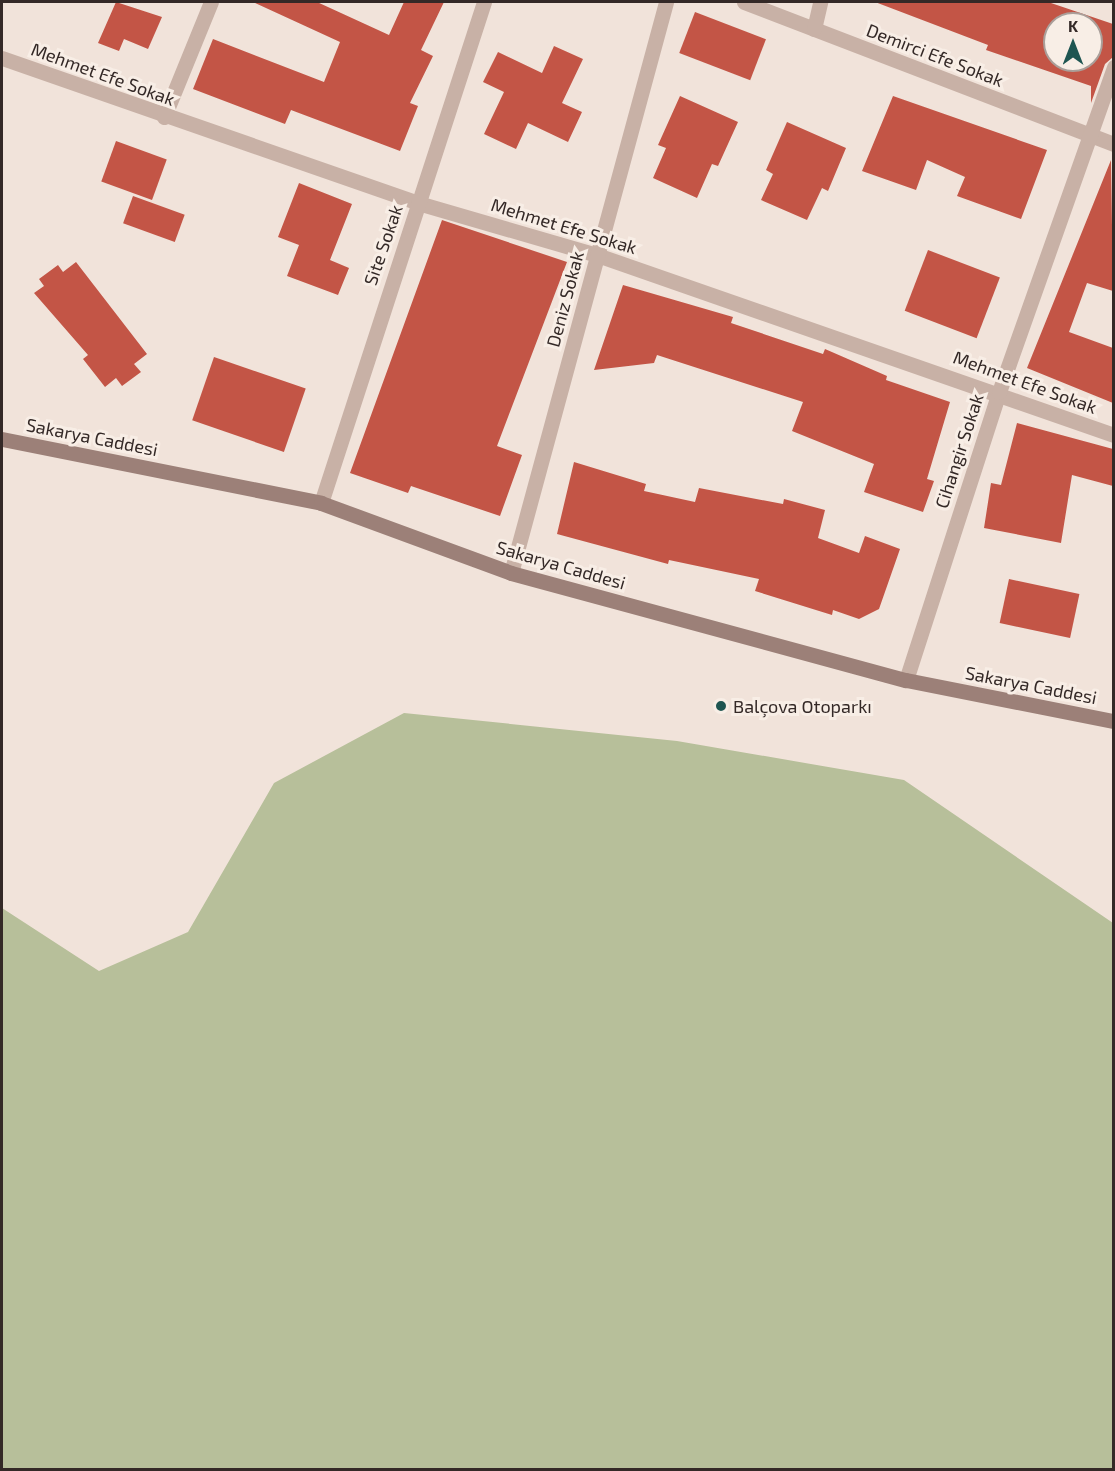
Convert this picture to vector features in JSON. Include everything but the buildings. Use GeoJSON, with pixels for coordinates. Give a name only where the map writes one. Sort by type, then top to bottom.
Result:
{"type":"FeatureCollection","features":[{"type":"Feature","properties":{"kind":"main road","name":"Sakarya Caddesi"},"geometry":{"type":"LineString","coordinates":[[2,439],[321,503],[511,573],[906,680],[1113,722]]}},
{"type":"Feature","properties":{"kind":"street"},"geometry":{"type":"LineString","coordinates":[[164,117],[211,2]]}},
{"type":"Feature","properties":{"kind":"street","name":"Site Sokak"},"geometry":{"type":"LineString","coordinates":[[321,503],[484,2]]}},
{"type":"Feature","properties":{"kind":"street","name":"Deniz Sokak"},"geometry":{"type":"LineString","coordinates":[[511,573],[666,2]]}},
{"type":"Feature","properties":{"kind":"street","name":"Demirci Efe Sokak"},"geometry":{"type":"LineString","coordinates":[[744,2],[1113,144]]}},
{"type":"Feature","properties":{"kind":"street"},"geometry":{"type":"LineString","coordinates":[[814,29],[820,2]]}},
{"type":"Feature","properties":{"kind":"street","name":"Mehmet Efe Sokak"},"geometry":{"type":"LineString","coordinates":[[2,58],[164,117],[418,203],[597,255],[999,392],[1113,435]]}},
{"type":"Feature","properties":{"kind":"street","name":"Cihangir Sokak"},"geometry":{"type":"LineString","coordinates":[[906,680],[999,392],[1113,67]]}},
{"type":"Feature","properties":{"kind":"green space"},"geometry":{"type":"Polygon","coordinates":[[[404,713],[677,741],[904,780],[1113,923],[1113,1469],[2,1469],[2,908],[99,971],[188,932],[274,783],[404,713]]]}},
{"type":"Feature","properties":{"kind":"place","name":"Balçova Otoparkı"},"geometry":{"type":"Point","coordinates":[721,706]}}]}
